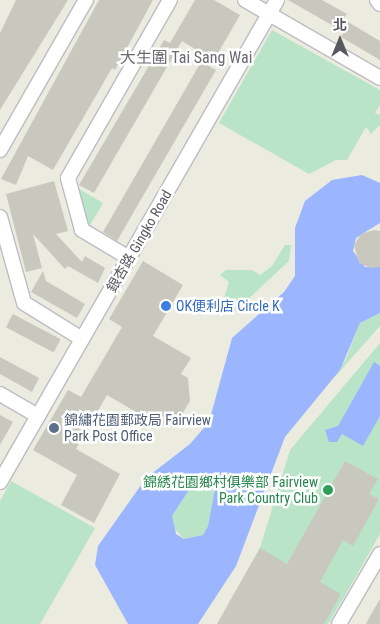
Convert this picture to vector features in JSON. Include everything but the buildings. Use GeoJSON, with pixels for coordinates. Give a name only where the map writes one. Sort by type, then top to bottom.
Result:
{"type":"FeatureCollection","features":[{"type":"Feature","properties":{"kind":"street"},"geometry":{"type":"LineString","coordinates":[[0,150],[86,0]]}},
{"type":"Feature","properties":{"kind":"street"},"geometry":{"type":"LineString","coordinates":[[128,258],[82,230],[68,178],[170,0]]}},
{"type":"Feature","properties":{"kind":"street"},"geometry":{"type":"LineString","coordinates":[[245,0],[380,78]]}},
{"type":"Feature","properties":{"kind":"street","name":"銀杏路 Gingko Road"},"geometry":{"type":"LineString","coordinates":[[0,482],[277,0]]}},
{"type":"Feature","properties":{"kind":"street"},"geometry":{"type":"LineString","coordinates":[[377,0],[380,4]]}},
{"type":"Feature","properties":{"kind":"street"},"geometry":{"type":"LineString","coordinates":[[0,217],[24,303],[82,338]]}},
{"type":"Feature","properties":{"kind":"street"},"geometry":{"type":"LineString","coordinates":[[0,394],[38,416]]}},
{"type":"Feature","properties":{"kind":"street"},"geometry":{"type":"LineString","coordinates":[[339,624],[380,554]]}},
{"type":"Feature","properties":{"kind":"green space"},"geometry":{"type":"Polygon","coordinates":[[[272,30],[380,90],[380,105],[375,113],[380,115],[380,125],[371,134],[366,127],[347,160],[336,160],[309,174],[219,123],[272,30]]]}},
{"type":"Feature","properties":{"kind":"green space"},"geometry":{"type":"Polygon","coordinates":[[[76,187],[103,203],[89,227],[76,187]]]}},
{"type":"Feature","properties":{"kind":"green space"},"geometry":{"type":"Polygon","coordinates":[[[285,245],[291,245],[289,261],[232,314],[221,308],[229,282],[220,275],[226,270],[252,270],[260,275],[272,266],[285,245]]]}},
{"type":"Feature","properties":{"kind":"green space"},"geometry":{"type":"Polygon","coordinates":[[[380,313],[380,326],[333,379],[346,359],[360,323],[380,313]]]}},
{"type":"Feature","properties":{"kind":"green space","name":"錦綉花園鄉村俱樂部 Fairview Park Country Club"},"geometry":{"type":"Polygon","coordinates":[[[380,343],[380,534],[343,599],[328,624],[217,624],[260,548],[290,450],[380,343]]]}},
{"type":"Feature","properties":{"kind":"green space"},"geometry":{"type":"Polygon","coordinates":[[[214,474],[217,479],[208,526],[203,535],[184,539],[171,525],[172,516],[191,487],[214,474]]]}},
{"type":"Feature","properties":{"kind":"green space"},"geometry":{"type":"Polygon","coordinates":[[[11,481],[95,528],[40,624],[0,624],[0,501],[11,481]]]}},
{"type":"Feature","properties":{"kind":"water"},"geometry":{"type":"Polygon","coordinates":[[[362,175],[380,183],[380,223],[356,238],[353,251],[365,267],[380,267],[380,313],[360,323],[340,370],[285,437],[236,566],[198,624],[128,624],[95,565],[98,546],[146,478],[190,444],[209,422],[232,338],[284,292],[295,276],[295,228],[305,201],[332,180],[362,175]],[[214,474],[191,487],[172,516],[176,534],[184,539],[203,535],[208,526],[217,479],[214,474]]]}},
{"type":"Feature","properties":{"kind":"water"},"geometry":{"type":"Polygon","coordinates":[[[374,362],[380,366],[380,416],[363,446],[342,434],[337,442],[329,442],[325,430],[338,426],[374,362]]]}},
{"type":"Feature","properties":{"kind":"place","name":"OK便利店 Circle K"},"geometry":{"type":"Point","coordinates":[166,306]}},
{"type":"Feature","properties":{"kind":"place","name":"錦繡花園郵政局 Fairview Park Post Office"},"geometry":{"type":"Point","coordinates":[54,428]}},
{"type":"Feature","properties":{"kind":"place","name":"錦綉花園鄉村俱樂部 Fairview Park Country Club"},"geometry":{"type":"Point","coordinates":[328,490]}},
{"type":"Feature","properties":{"kind":"district","name":"大生圍 Tai Sang Wai"},"geometry":{"type":"Point","coordinates":[186,58]}}]}
